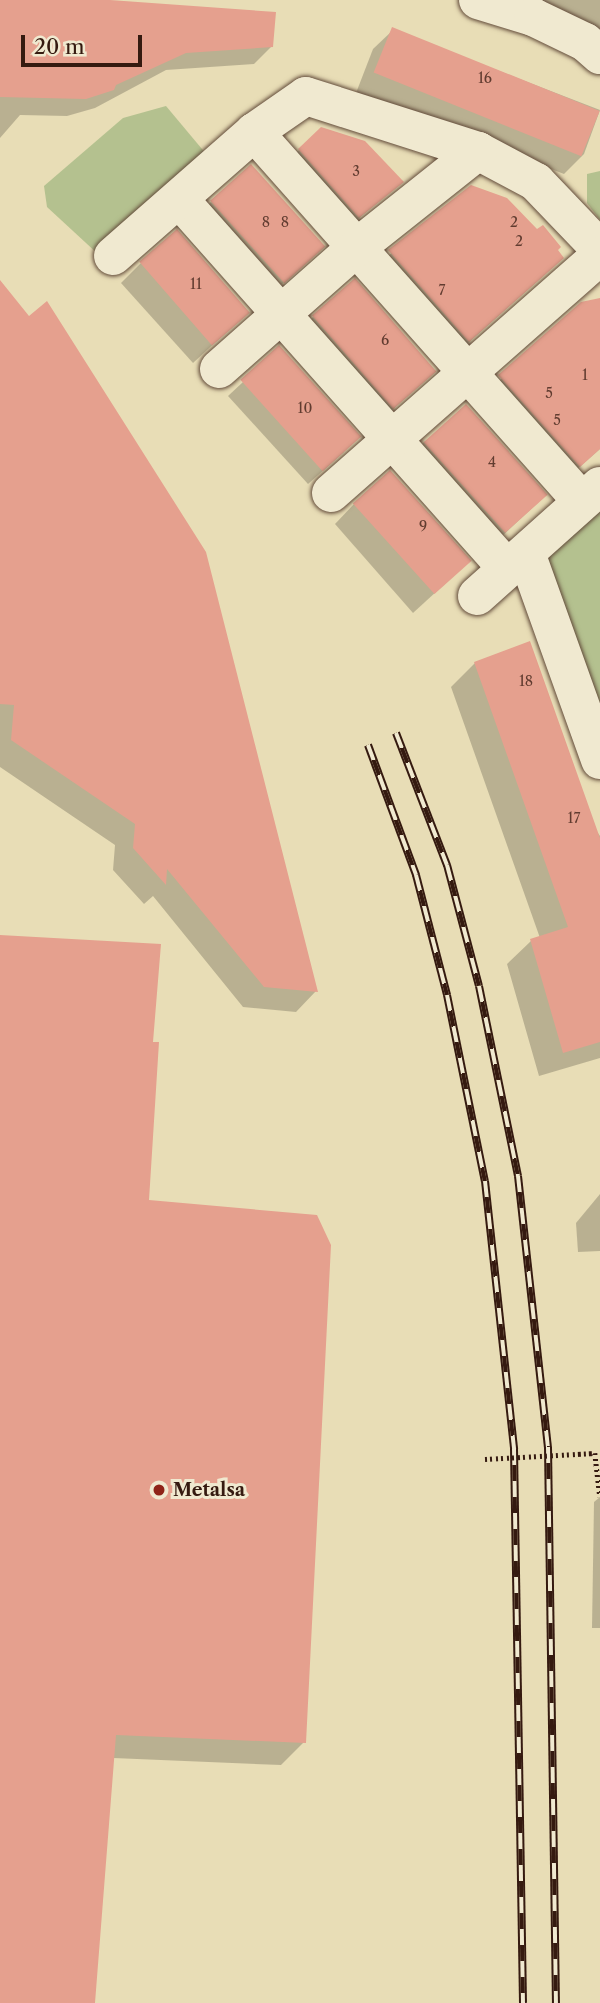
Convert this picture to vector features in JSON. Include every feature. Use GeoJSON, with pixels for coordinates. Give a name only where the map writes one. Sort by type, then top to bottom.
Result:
{"type":"FeatureCollection","features":[{"type":"Feature","properties":{"kind":"street"},"geometry":{"type":"LineString","coordinates":[[478,0],[533,17],[585,42],[600,55]]}},
{"type":"Feature","properties":{"kind":"street"},"geometry":{"type":"LineString","coordinates":[[113,256],[254,132],[306,96],[478,151],[536,182],[600,249]]}},
{"type":"Feature","properties":{"kind":"street"},"geometry":{"type":"LineString","coordinates":[[254,132],[467,373],[591,494],[477,596]]}},
{"type":"Feature","properties":{"kind":"street"},"geometry":{"type":"LineString","coordinates":[[219,369],[356,248],[478,151]]}},
{"type":"Feature","properties":{"kind":"street"},"geometry":{"type":"LineString","coordinates":[[179,199],[392,439],[516,561],[600,760]]}},
{"type":"Feature","properties":{"kind":"street"},"geometry":{"type":"LineString","coordinates":[[331,493],[600,256]]}},
{"type":"Feature","properties":{"kind":"path"},"geometry":{"type":"LineString","coordinates":[[485,1459],[595,1453],[600,1497]]}},
{"type":"Feature","properties":{"kind":"green space"},"geometry":{"type":"Polygon","coordinates":[[[166,106],[207,155],[99,255],[47,207],[44,186],[123,118],[166,106]]]}},
{"type":"Feature","properties":{"kind":"green space"},"geometry":{"type":"Polygon","coordinates":[[[600,171],[600,220],[587,203],[587,174],[600,171]]]}},
{"type":"Feature","properties":{"kind":"green space"},"geometry":{"type":"Polygon","coordinates":[[[600,510],[600,723],[545,561],[600,510]]]}},
{"type":"Feature","properties":{"kind":"building"},"geometry":{"type":"Polygon","coordinates":[[[0,0],[110,0],[276,12],[273,47],[186,53],[116,85],[114,90],[86,99],[0,97],[0,0]]]}},
{"type":"Feature","properties":{"kind":"building"},"geometry":{"type":"Polygon","coordinates":[[[392,27],[600,111],[581,156],[374,72],[392,27]]]}},
{"type":"Feature","properties":{"kind":"building"},"geometry":{"type":"Polygon","coordinates":[[[321,127],[365,141],[404,182],[359,218],[298,149],[321,127]]]}},
{"type":"Feature","properties":{"kind":"building"},"geometry":{"type":"Polygon","coordinates":[[[251,164],[325,246],[284,283],[210,201],[251,164]]]}},
{"type":"Feature","properties":{"kind":"building"},"geometry":{"type":"Polygon","coordinates":[[[471,185],[507,198],[537,229],[543,225],[561,247],[558,250],[564,258],[469,342],[388,250],[471,185]]]}},
{"type":"Feature","properties":{"kind":"building"},"geometry":{"type":"Polygon","coordinates":[[[177,229],[250,313],[212,346],[139,262],[177,229]]]}},
{"type":"Feature","properties":{"kind":"building"},"geometry":{"type":"Polygon","coordinates":[[[355,278],[436,372],[393,409],[312,315],[355,278]]]}},
{"type":"Feature","properties":{"kind":"building"},"geometry":{"type":"Polygon","coordinates":[[[0,280],[29,316],[47,301],[206,552],[318,992],[264,987],[167,869],[166,885],[133,848],[135,824],[11,740],[14,705],[0,704],[0,280]]]}},
{"type":"Feature","properties":{"kind":"building"},"geometry":{"type":"Polygon","coordinates":[[[600,298],[600,449],[580,467],[498,375],[581,302],[600,298]]]}},
{"type":"Feature","properties":{"kind":"building"},"geometry":{"type":"Polygon","coordinates":[[[279,345],[361,436],[323,471],[240,380],[279,345]]]}},
{"type":"Feature","properties":{"kind":"building"},"geometry":{"type":"Polygon","coordinates":[[[466,404],[548,495],[505,533],[424,442],[466,404]]]}},
{"type":"Feature","properties":{"kind":"building"},"geometry":{"type":"Polygon","coordinates":[[[390,470],[472,561],[434,594],[353,503],[390,470]]]}},
{"type":"Feature","properties":{"kind":"building"},"geometry":{"type":"Polygon","coordinates":[[[530,641],[600,838],[600,1042],[563,1053],[530,939],[568,927],[474,662],[530,641]]]}},
{"type":"Feature","properties":{"kind":"building","name":"Metalsa"},"geometry":{"type":"Polygon","coordinates":[[[0,935],[161,944],[153,1042],[159,1042],[149,1200],[317,1215],[331,1245],[306,1743],[116,1735],[95,2003],[0,2003],[0,935]]]}},
{"type":"Feature","properties":{"kind":"railway"},"geometry":{"type":"LineString","coordinates":[[396,733],[447,865],[479,986],[518,1176],[548,1447],[556,2003]]}},
{"type":"Feature","properties":{"kind":"railway"},"geometry":{"type":"LineString","coordinates":[[368,745],[416,875],[447,995],[485,1181],[514,1449],[523,2003]]}},
{"type":"Feature","properties":{"kind":"place","name":"Metalsa"},"geometry":{"type":"Point","coordinates":[159,1490]}}]}
